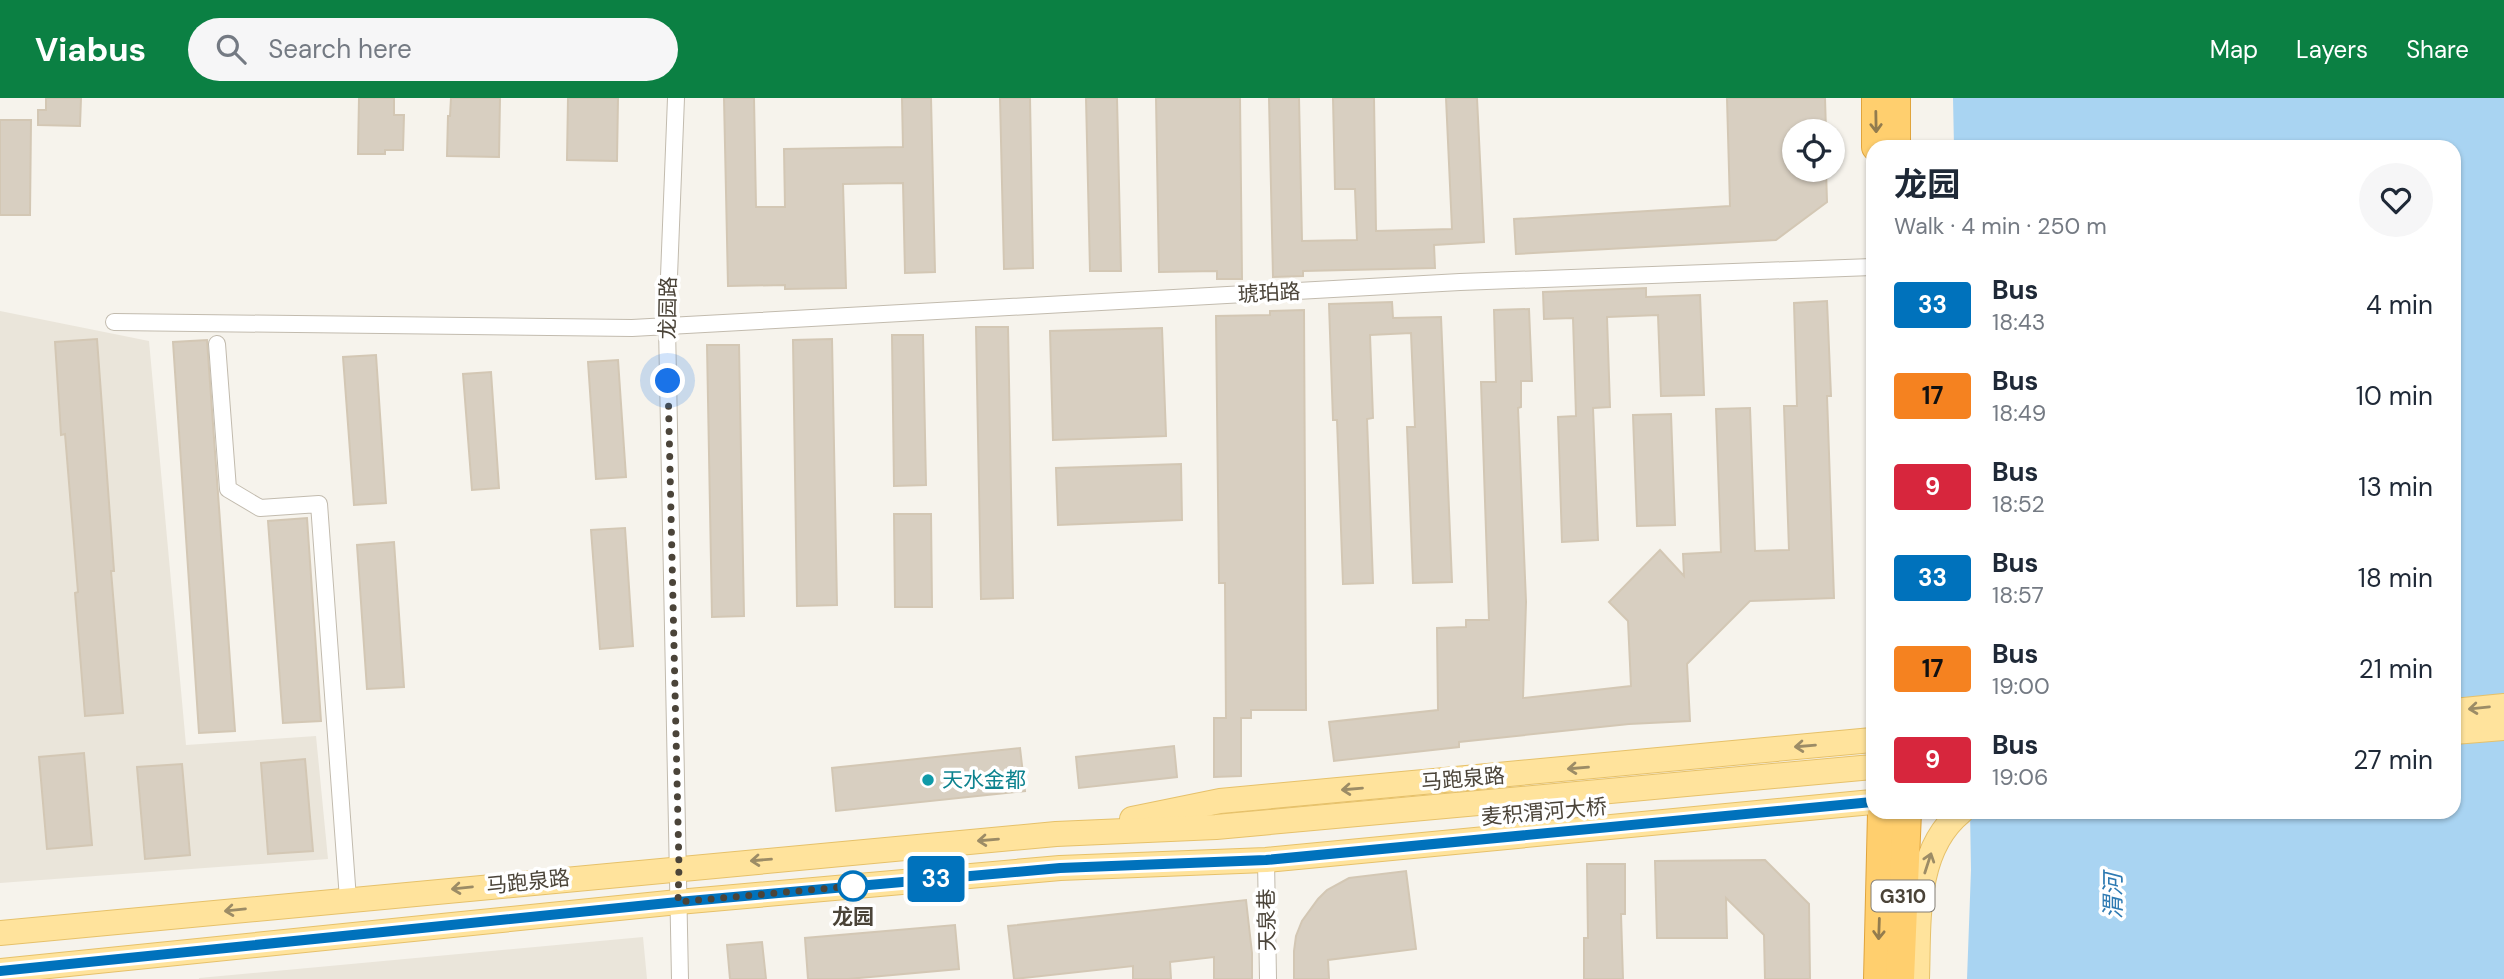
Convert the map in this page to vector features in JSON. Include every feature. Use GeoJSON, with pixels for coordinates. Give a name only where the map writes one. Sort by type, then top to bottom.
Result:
{"type":"FeatureCollection","features":[{"type":"Feature","properties":{"kind":"highway"},"geometry":{"type":"LineString","coordinates":[[1875,98],[1876,140]]}},
{"type":"Feature","properties":{"kind":"highway"},"geometry":{"type":"LineString","coordinates":[[1896,98],[1896,140]]}},
{"type":"Feature","properties":{"kind":"highway"},"geometry":{"type":"LineString","coordinates":[[1878,979],[1882,819]]}},
{"type":"Feature","properties":{"kind":"highway","name":"G310"},"geometry":{"type":"LineString","coordinates":[[1900,979],[1907,819]]}},
{"type":"Feature","properties":{"kind":"main road"},"geometry":{"type":"LineString","coordinates":[[1903,98],[1906,140]]}},
{"type":"Feature","properties":{"kind":"main road"},"geometry":{"type":"LineString","coordinates":[[2461,710],[2504,706]]}},
{"type":"Feature","properties":{"kind":"main road"},"geometry":{"type":"LineString","coordinates":[[2461,731],[2504,727]]}},
{"type":"Feature","properties":{"kind":"main road","name":"马跑泉路"},"geometry":{"type":"LineString","coordinates":[[1056,834],[1220,801],[1866,741]]}},
{"type":"Feature","properties":{"kind":"main road","name":"麦积渭河大桥"},"geometry":{"type":"LineString","coordinates":[[1215,835],[1866,768]]}},
{"type":"Feature","properties":{"kind":"main road","name":"麦积渭河大桥"},"geometry":{"type":"LineString","coordinates":[[1215,835],[1866,781]]}},
{"type":"Feature","properties":{"kind":"main road","name":"马跑泉路"},"geometry":{"type":"LineString","coordinates":[[0,971],[678,902],[1060,868],[1266,860],[1866,803]]}},
{"type":"Feature","properties":{"kind":"main road"},"geometry":{"type":"LineString","coordinates":[[1917,979],[1919,912],[1925,871],[1935,844],[1952,819]]}},
{"type":"Feature","properties":{"kind":"main road","name":"马跑泉路"},"geometry":{"type":"LineString","coordinates":[[0,933],[679,867],[1056,834],[1215,835]]}},
{"type":"Feature","properties":{"kind":"main road","name":"马跑泉路"},"geometry":{"type":"LineString","coordinates":[[1060,868],[1215,835]]}},
{"type":"Feature","properties":{"kind":"street","name":"龙园路"},"geometry":{"type":"LineString","coordinates":[[676,98],[667,327],[680,979]]}},
{"type":"Feature","properties":{"kind":"street","name":"琥珀路"},"geometry":{"type":"LineString","coordinates":[[114,322],[667,327],[1460,282],[1866,267]]}},
{"type":"Feature","properties":{"kind":"street"},"geometry":{"type":"LineString","coordinates":[[217,344],[228,489],[260,508],[319,504],[348,899]]}},
{"type":"Feature","properties":{"kind":"street","name":"天泉巷"},"geometry":{"type":"LineString","coordinates":[[1266,860],[1268,979]]}},
{"type":"Feature","properties":{"kind":"shaded area"},"geometry":{"type":"Polygon","coordinates":[[[0,311],[149,341],[186,745],[316,736],[328,859],[0,883],[0,311]]]}},
{"type":"Feature","properties":{"kind":"shaded area"},"geometry":{"type":"Polygon","coordinates":[[[643,937],[647,979],[199,979],[199,978],[643,937]]]}},
{"type":"Feature","properties":{"kind":"water","name":"渭河"},"geometry":{"type":"Polygon","coordinates":[[[1953,98],[2504,98],[2504,979],[1967,979],[1970,819],[2461,819],[2461,140],[1954,140],[1953,98]]]}},
{"type":"Feature","properties":{"kind":"building"},"geometry":{"type":"Polygon","coordinates":[[[46,98],[81,98],[80,126],[38,125],[38,110],[46,110],[46,98]]]}},
{"type":"Feature","properties":{"kind":"building"},"geometry":{"type":"Polygon","coordinates":[[[359,98],[394,98],[394,115],[404,115],[403,150],[385,150],[385,154],[358,154],[359,98]]]}},
{"type":"Feature","properties":{"kind":"building"},"geometry":{"type":"Polygon","coordinates":[[[451,98],[500,98],[499,157],[447,156],[451,98]]]}},
{"type":"Feature","properties":{"kind":"building"},"geometry":{"type":"Polygon","coordinates":[[[568,98],[618,98],[617,161],[567,160],[568,98]]]}},
{"type":"Feature","properties":{"kind":"building"},"geometry":{"type":"Polygon","coordinates":[[[724,98],[754,98],[756,207],[785,207],[784,149],[903,147],[902,98],[931,98],[935,272],[905,273],[903,183],[843,184],[846,288],[728,286],[724,98]]]}},
{"type":"Feature","properties":{"kind":"building"},"geometry":{"type":"Polygon","coordinates":[[[1000,98],[1030,98],[1033,268],[1004,269],[1000,98]]]}},
{"type":"Feature","properties":{"kind":"building"},"geometry":{"type":"Polygon","coordinates":[[[1086,98],[1117,98],[1121,271],[1090,271],[1086,98]]]}},
{"type":"Feature","properties":{"kind":"building"},"geometry":{"type":"Polygon","coordinates":[[[1156,98],[1240,98],[1242,279],[1217,279],[1217,271],[1159,272],[1156,98]]]}},
{"type":"Feature","properties":{"kind":"building"},"geometry":{"type":"Polygon","coordinates":[[[1269,98],[1299,98],[1302,241],[1357,240],[1355,189],[1335,189],[1333,98],[1374,98],[1376,231],[1452,229],[1446,98],[1477,98],[1484,242],[1434,245],[1435,268],[1303,271],[1303,276],[1273,277],[1269,98]]]}},
{"type":"Feature","properties":{"kind":"building"},"geometry":{"type":"Polygon","coordinates":[[[1727,98],[1825,98],[1826,119],[1782,119],[1782,182],[1826,182],[1827,202],[1776,240],[1516,254],[1514,219],[1730,206],[1727,98]]]}},
{"type":"Feature","properties":{"kind":"building"},"geometry":{"type":"Polygon","coordinates":[[[0,120],[31,120],[30,215],[0,215],[0,120]]]}},
{"type":"Feature","properties":{"kind":"building"},"geometry":{"type":"Polygon","coordinates":[[[1646,288],[1646,297],[1700,295],[1704,395],[1661,396],[1658,315],[1607,317],[1610,407],[1593,408],[1598,540],[1562,542],[1558,417],[1576,416],[1573,318],[1544,319],[1543,292],[1646,288]]]}},
{"type":"Feature","properties":{"kind":"building"},"geometry":{"type":"Polygon","coordinates":[[[1827,301],[1831,396],[1827,396],[1834,598],[1750,601],[1687,664],[1690,721],[1629,724],[1459,742],[1459,747],[1334,761],[1329,722],[1438,710],[1437,628],[1466,627],[1466,620],[1489,620],[1481,382],[1496,382],[1494,310],[1529,309],[1532,381],[1521,381],[1521,407],[1518,408],[1526,602],[1523,698],[1631,686],[1628,621],[1609,602],[1660,550],[1684,576],[1683,554],[1721,552],[1716,409],[1750,408],[1755,551],[1789,550],[1784,406],[1797,406],[1794,303],[1827,301]]]}},
{"type":"Feature","properties":{"kind":"building"},"geometry":{"type":"Polygon","coordinates":[[[1392,302],[1393,318],[1441,317],[1452,582],[1413,583],[1407,427],[1415,427],[1411,333],[1370,335],[1373,418],[1367,419],[1373,583],[1343,584],[1337,420],[1333,420],[1329,304],[1392,302]]]}},
{"type":"Feature","properties":{"kind":"building"},"geometry":{"type":"Polygon","coordinates":[[[1304,310],[1306,710],[1251,710],[1251,718],[1241,718],[1241,776],[1214,777],[1214,718],[1226,718],[1225,583],[1219,583],[1216,316],[1270,315],[1270,311],[1304,310]]]}},
{"type":"Feature","properties":{"kind":"building"},"geometry":{"type":"Polygon","coordinates":[[[976,327],[1008,327],[1013,598],[981,599],[976,327]]]}},
{"type":"Feature","properties":{"kind":"building"},"geometry":{"type":"Polygon","coordinates":[[[1162,328],[1166,436],[1053,440],[1050,331],[1162,328]]]}},
{"type":"Feature","properties":{"kind":"building"},"geometry":{"type":"Polygon","coordinates":[[[892,335],[923,335],[926,485],[894,486],[892,335]]]}},
{"type":"Feature","properties":{"kind":"building"},"geometry":{"type":"Polygon","coordinates":[[[97,339],[114,571],[111,571],[123,713],[85,716],[75,593],[78,592],[65,434],[61,435],[55,342],[97,339]]]}},
{"type":"Feature","properties":{"kind":"building"},"geometry":{"type":"Polygon","coordinates":[[[832,339],[837,605],[797,606],[793,340],[832,339]]]}},
{"type":"Feature","properties":{"kind":"building"},"geometry":{"type":"Polygon","coordinates":[[[207,340],[235,731],[199,733],[173,342],[207,340]]]}},
{"type":"Feature","properties":{"kind":"building"},"geometry":{"type":"Polygon","coordinates":[[[707,345],[739,345],[744,616],[712,617],[707,345]]]}},
{"type":"Feature","properties":{"kind":"building"},"geometry":{"type":"Polygon","coordinates":[[[376,355],[386,503],[354,505],[343,357],[376,355]]]}},
{"type":"Feature","properties":{"kind":"building"},"geometry":{"type":"Polygon","coordinates":[[[618,360],[626,477],[596,479],[588,362],[618,360]]]}},
{"type":"Feature","properties":{"kind":"building"},"geometry":{"type":"Polygon","coordinates":[[[491,372],[499,488],[472,490],[463,374],[491,372]]]}},
{"type":"Feature","properties":{"kind":"building"},"geometry":{"type":"Polygon","coordinates":[[[1671,414],[1675,525],[1637,526],[1633,415],[1671,414]]]}},
{"type":"Feature","properties":{"kind":"building"},"geometry":{"type":"Polygon","coordinates":[[[1181,464],[1182,520],[1058,525],[1056,468],[1181,464]]]}},
{"type":"Feature","properties":{"kind":"building"},"geometry":{"type":"Polygon","coordinates":[[[894,514],[931,514],[932,607],[895,607],[894,514]]]}},
{"type":"Feature","properties":{"kind":"building"},"geometry":{"type":"Polygon","coordinates":[[[307,518],[321,721],[283,723],[268,521],[307,518]]]}},
{"type":"Feature","properties":{"kind":"building"},"geometry":{"type":"Polygon","coordinates":[[[625,528],[633,646],[600,649],[591,530],[625,528]]]}},
{"type":"Feature","properties":{"kind":"building"},"geometry":{"type":"Polygon","coordinates":[[[394,542],[404,687],[367,689],[357,545],[394,542]]]}},
{"type":"Feature","properties":{"kind":"building"},"geometry":{"type":"Polygon","coordinates":[[[1174,746],[1177,777],[1079,788],[1076,757],[1174,746]]]}},
{"type":"Feature","properties":{"kind":"building","name":"天水金都"},"geometry":{"type":"Polygon","coordinates":[[[1020,748],[1025,791],[836,811],[832,768],[1020,748]]]}},
{"type":"Feature","properties":{"kind":"building"},"geometry":{"type":"Polygon","coordinates":[[[84,753],[92,845],[47,849],[39,757],[84,753]]]}},
{"type":"Feature","properties":{"kind":"building"},"geometry":{"type":"Polygon","coordinates":[[[305,759],[313,851],[268,854],[261,763],[305,759]]]}},
{"type":"Feature","properties":{"kind":"building"},"geometry":{"type":"Polygon","coordinates":[[[182,764],[190,855],[145,859],[137,767],[182,764]]]}},
{"type":"Feature","properties":{"kind":"building"},"geometry":{"type":"Polygon","coordinates":[[[1765,860],[1809,904],[1810,979],[1765,979],[1764,935],[1726,898],[1727,938],[1657,938],[1655,861],[1765,860]]]}},
{"type":"Feature","properties":{"kind":"building"},"geometry":{"type":"Polygon","coordinates":[[[1587,864],[1625,864],[1625,914],[1621,914],[1623,979],[1584,979],[1584,938],[1588,938],[1587,864]]]}},
{"type":"Feature","properties":{"kind":"building"},"geometry":{"type":"Polygon","coordinates":[[[1406,871],[1416,949],[1328,960],[1329,979],[1294,979],[1296,936],[1302,921],[1327,890],[1349,878],[1406,871]]]}},
{"type":"Feature","properties":{"kind":"building"},"geometry":{"type":"Polygon","coordinates":[[[1246,900],[1252,979],[1214,979],[1214,957],[1170,962],[1171,979],[1133,979],[1133,966],[1014,979],[1008,926],[1246,900]]]}},
{"type":"Feature","properties":{"kind":"building"},"geometry":{"type":"Polygon","coordinates":[[[955,925],[959,969],[848,979],[808,979],[805,938],[955,925]]]}},
{"type":"Feature","properties":{"kind":"building"},"geometry":{"type":"Polygon","coordinates":[[[762,942],[766,979],[730,979],[727,945],[762,942]]]}},
{"type":"Feature","properties":{"kind":"bus line","name":"33"},"geometry":{"type":"LineString","coordinates":[[0,971],[678,902],[1060,868],[1266,860],[1866,803]]}},
{"type":"Feature","properties":{"kind":"place","name":"天水金都"},"geometry":{"type":"Point","coordinates":[928,780]}},
{"type":"Feature","properties":{"kind":"place","name":"龙园"},"geometry":{"type":"Point","coordinates":[853,886]}},
{"type":"Feature","properties":{"kind":"route"},"geometry":{"type":"LineString","coordinates":[[668,381],[678,902],[853,886]]}}]}
